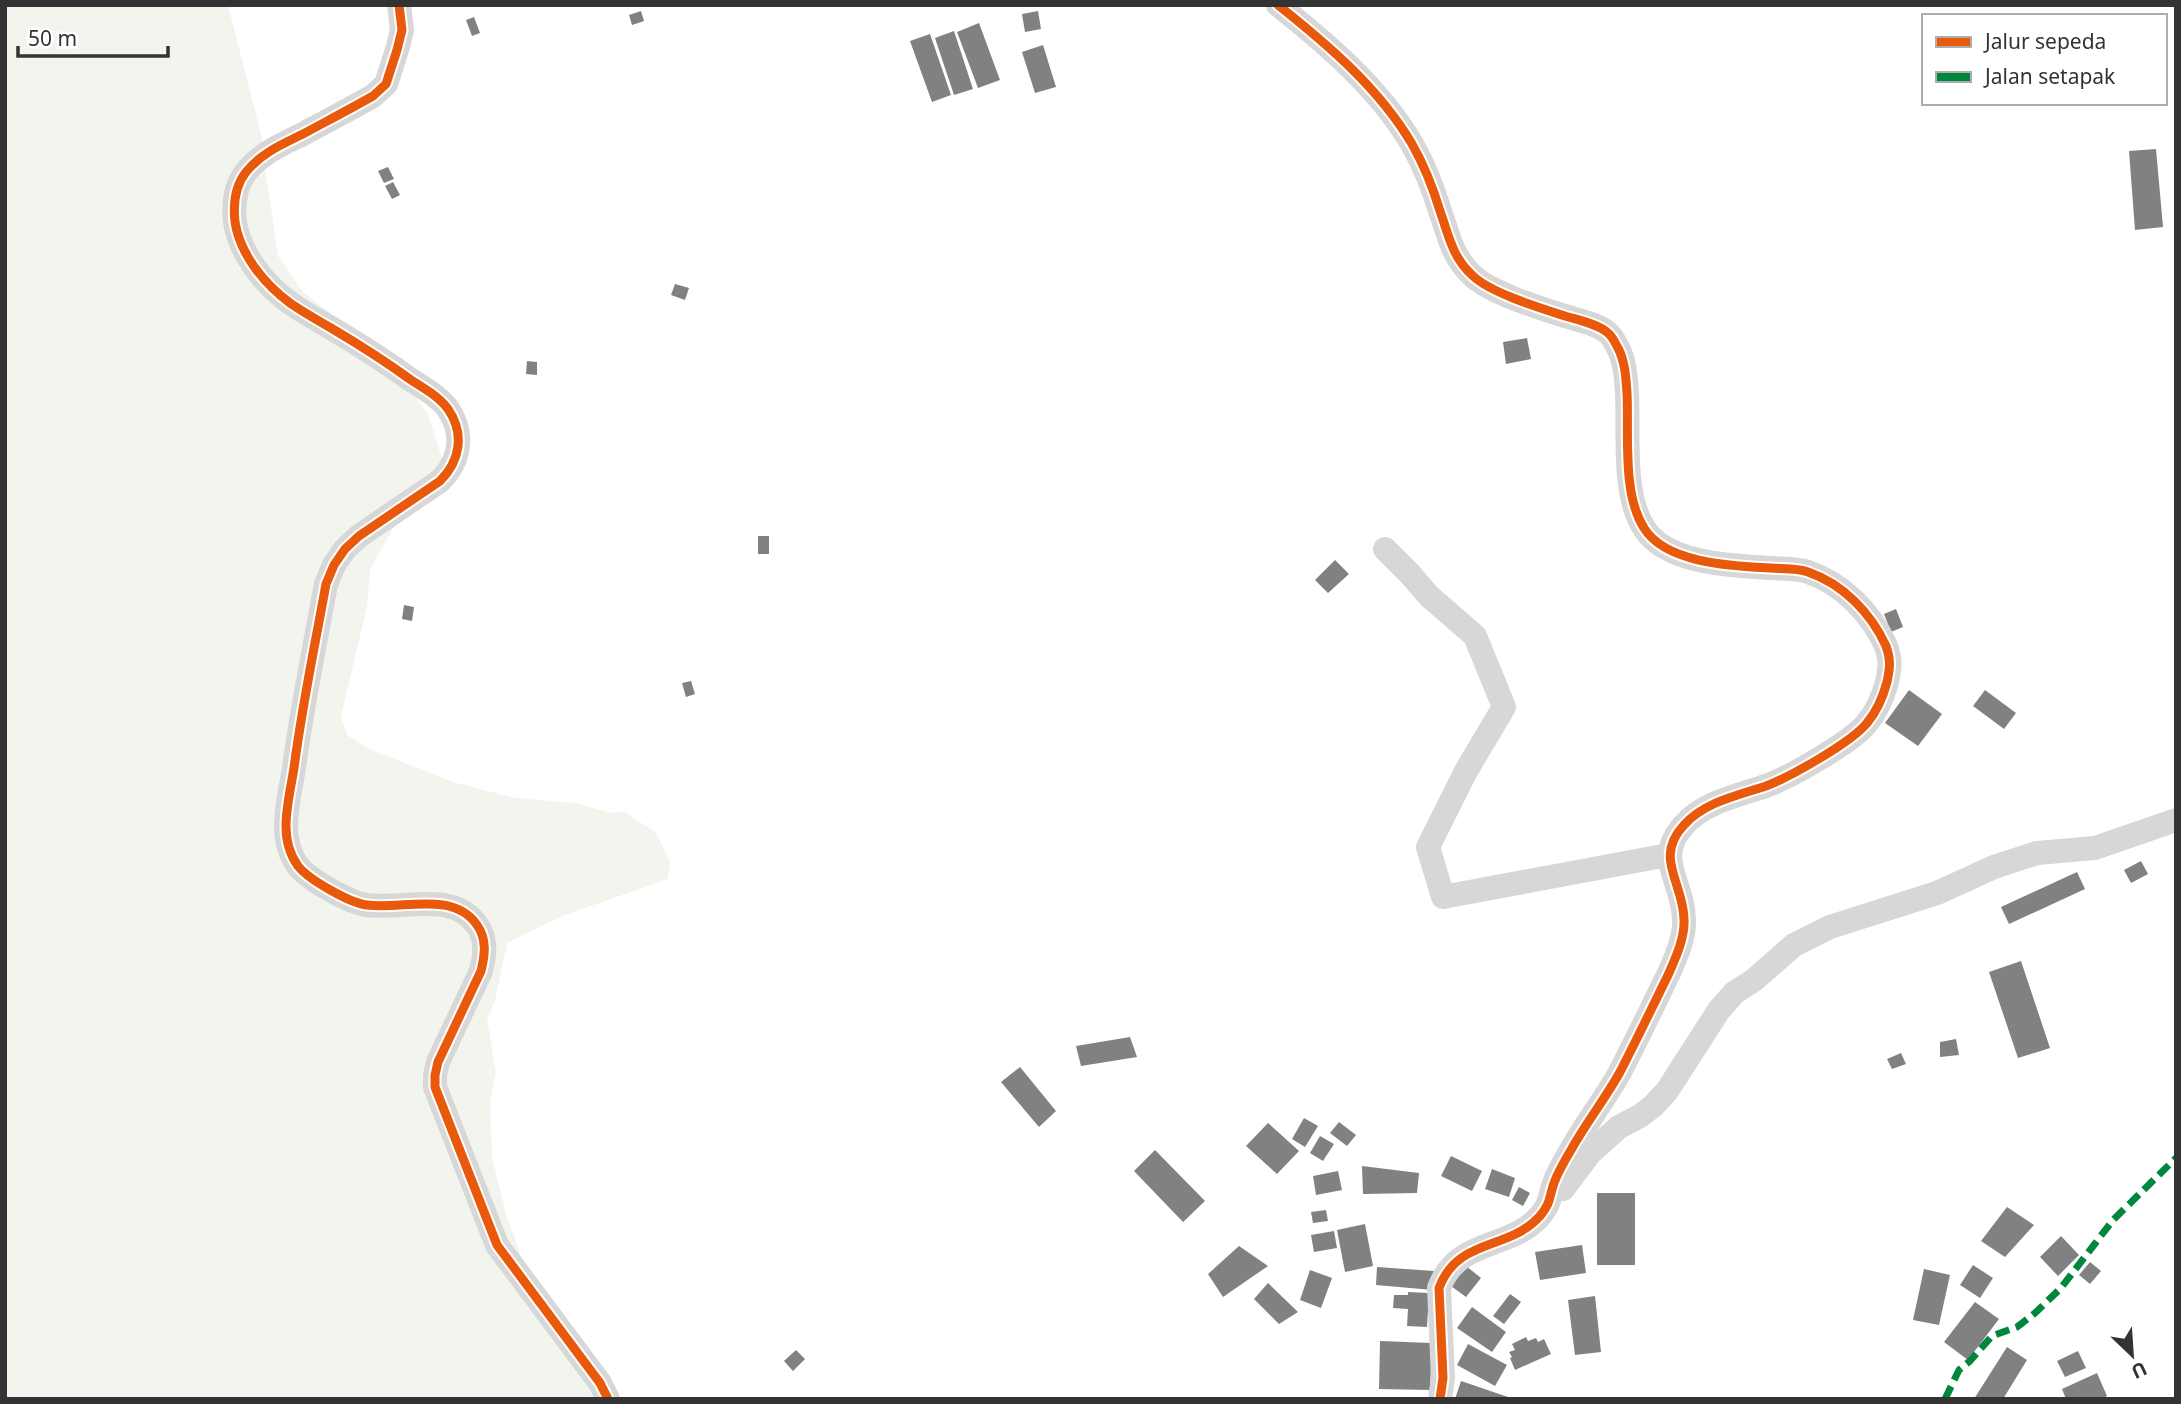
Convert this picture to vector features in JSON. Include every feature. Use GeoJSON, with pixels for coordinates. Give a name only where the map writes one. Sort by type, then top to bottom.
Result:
{"type":"FeatureCollection","features":[{"type":"Feature","properties":{"kind":"street"},"geometry":{"type":"LineString","coordinates":[[399,5],[402,30],[390,76],[382,90],[263,155],[246,172],[237,188],[233,209],[237,232],[245,252],[267,282],[289,303],[381,359],[438,398],[448,409],[456,425],[459,444],[456,459],[440,481],[359,537],[345,549],[334,565],[326,584],[299,725],[286,825],[288,842],[298,866],[307,875],[355,902],[376,906],[444,904],[462,910],[481,930],[485,957],[481,971],[438,1062],[435,1087],[497,1245],[600,1383],[608,1399]]}},
{"type":"Feature","properties":{"kind":"street"},"geometry":{"type":"LineString","coordinates":[[1278,5],[1349,66],[1388,109],[1412,145],[1429,180],[1449,244],[1459,262],[1477,281],[1529,304],[1608,332],[1621,353],[1626,377],[1632,499],[1644,528],[1660,546],[1712,562],[1805,570],[1841,589],[1858,604],[1885,645],[1891,663],[1883,697],[1866,725],[1844,743],[1778,781],[1699,812],[1685,823],[1674,838],[1668,855],[1685,917],[1676,956],[1619,1074],[1570,1151],[1554,1183],[1551,1200]]}},
{"type":"Feature","properties":{"kind":"street"},"geometry":{"type":"LineString","coordinates":[[1385,549],[1429,596],[1475,636],[1504,707],[1466,771],[1428,847],[1443,897],[1668,855]]}},
{"type":"Feature","properties":{"kind":"street"},"geometry":{"type":"LineString","coordinates":[[1440,1399],[1443,1378],[1439,1288],[1444,1276],[1464,1255],[1511,1237],[1526,1229],[1541,1215],[1551,1200],[1569,1183],[1590,1153],[1619,1127],[1653,1106],[1667,1091],[1719,1010],[1734,993],[1754,980],[1794,945],[1830,927],[1937,893],[1994,867],[2037,853],[2095,848],[2176,820]]}},
{"type":"Feature","properties":{"kind":"shaded area"},"geometry":{"type":"Polygon","coordinates":[[[5,5],[228,5],[262,138],[278,256],[304,293],[384,354],[428,414],[444,465],[412,495],[370,569],[367,606],[341,717],[347,735],[369,749],[453,782],[515,798],[575,803],[611,813],[625,812],[656,833],[670,861],[668,879],[562,916],[507,943],[495,1001],[487,1019],[496,1072],[490,1102],[492,1157],[506,1214],[532,1286],[600,1399],[5,1399],[5,5]]]}},
{"type":"Feature","properties":{"kind":"building"},"geometry":{"type":"Polygon","coordinates":[[[641,11],[644,21],[632,25],[629,15],[641,11]]]}},
{"type":"Feature","properties":{"kind":"building"},"geometry":{"type":"Polygon","coordinates":[[[1038,11],[1041,29],[1025,32],[1022,14],[1038,11]]]}},
{"type":"Feature","properties":{"kind":"building"},"geometry":{"type":"Polygon","coordinates":[[[474,17],[480,33],[472,36],[466,20],[474,17]]]}},
{"type":"Feature","properties":{"kind":"building"},"geometry":{"type":"Polygon","coordinates":[[[979,23],[1000,80],[978,88],[957,32],[979,23]]]}},
{"type":"Feature","properties":{"kind":"building"},"geometry":{"type":"Polygon","coordinates":[[[954,31],[973,89],[954,95],[935,38],[954,31]]]}},
{"type":"Feature","properties":{"kind":"building"},"geometry":{"type":"Polygon","coordinates":[[[930,34],[951,95],[932,102],[910,41],[930,34]]]}},
{"type":"Feature","properties":{"kind":"building"},"geometry":{"type":"Polygon","coordinates":[[[1043,45],[1056,87],[1035,93],[1022,52],[1043,45]]]}},
{"type":"Feature","properties":{"kind":"building"},"geometry":{"type":"Polygon","coordinates":[[[2156,149],[2163,227],[2135,230],[2129,151],[2156,149]]]}},
{"type":"Feature","properties":{"kind":"building"},"geometry":{"type":"Polygon","coordinates":[[[388,167],[394,179],[384,183],[378,171],[388,167]]]}},
{"type":"Feature","properties":{"kind":"building"},"geometry":{"type":"Polygon","coordinates":[[[393,182],[400,195],[392,199],[385,186],[393,182]]]}},
{"type":"Feature","properties":{"kind":"building"},"geometry":{"type":"Polygon","coordinates":[[[675,284],[689,288],[685,300],[671,295],[675,284]]]}},
{"type":"Feature","properties":{"kind":"building"},"geometry":{"type":"Polygon","coordinates":[[[1527,338],[1531,359],[1506,364],[1503,342],[1527,338]]]}},
{"type":"Feature","properties":{"kind":"building"},"geometry":{"type":"Polygon","coordinates":[[[527,361],[537,362],[537,375],[526,374],[527,361]]]}},
{"type":"Feature","properties":{"kind":"building"},"geometry":{"type":"Polygon","coordinates":[[[758,536],[769,536],[769,554],[758,554],[758,536]]]}},
{"type":"Feature","properties":{"kind":"building"},"geometry":{"type":"Polygon","coordinates":[[[1335,560],[1349,574],[1328,593],[1315,580],[1335,560]]]}},
{"type":"Feature","properties":{"kind":"building"},"geometry":{"type":"Polygon","coordinates":[[[404,605],[414,607],[412,621],[402,619],[404,605]]]}},
{"type":"Feature","properties":{"kind":"building"},"geometry":{"type":"Polygon","coordinates":[[[1896,609],[1903,627],[1891,632],[1884,614],[1896,609]]]}},
{"type":"Feature","properties":{"kind":"building"},"geometry":{"type":"Polygon","coordinates":[[[691,681],[695,694],[686,697],[682,683],[691,681]]]}},
{"type":"Feature","properties":{"kind":"building"},"geometry":{"type":"Polygon","coordinates":[[[1909,690],[1942,714],[1918,746],[1885,723],[1909,690]]]}},
{"type":"Feature","properties":{"kind":"building"},"geometry":{"type":"Polygon","coordinates":[[[1985,690],[2016,713],[2004,729],[1973,706],[1985,690]]]}},
{"type":"Feature","properties":{"kind":"building"},"geometry":{"type":"Polygon","coordinates":[[[2141,861],[2148,874],[2131,883],[2124,870],[2141,861]]]}},
{"type":"Feature","properties":{"kind":"building"},"geometry":{"type":"Polygon","coordinates":[[[2077,872],[2085,889],[2009,924],[2001,907],[2077,872]]]}},
{"type":"Feature","properties":{"kind":"building"},"geometry":{"type":"Polygon","coordinates":[[[2021,961],[2050,1048],[2018,1058],[1989,972],[2021,961]]]}},
{"type":"Feature","properties":{"kind":"building"},"geometry":{"type":"Polygon","coordinates":[[[1130,1037],[1137,1057],[1081,1066],[1076,1046],[1130,1037]]]}},
{"type":"Feature","properties":{"kind":"building"},"geometry":{"type":"Polygon","coordinates":[[[1956,1039],[1959,1055],[1940,1057],[1940,1042],[1956,1039]]]}},
{"type":"Feature","properties":{"kind":"building"},"geometry":{"type":"Polygon","coordinates":[[[1901,1053],[1906,1064],[1892,1069],[1887,1059],[1901,1053]]]}},
{"type":"Feature","properties":{"kind":"building"},"geometry":{"type":"Polygon","coordinates":[[[1020,1067],[1056,1111],[1039,1127],[1001,1082],[1020,1067]]]}},
{"type":"Feature","properties":{"kind":"building"},"geometry":{"type":"Polygon","coordinates":[[[1304,1118],[1318,1126],[1305,1147],[1292,1139],[1304,1118]]]}},
{"type":"Feature","properties":{"kind":"building"},"geometry":{"type":"Polygon","coordinates":[[[1339,1122],[1356,1135],[1347,1146],[1330,1133],[1339,1122]]]}},
{"type":"Feature","properties":{"kind":"building"},"geometry":{"type":"Polygon","coordinates":[[[1268,1123],[1299,1151],[1277,1174],[1246,1146],[1268,1123]]]}},
{"type":"Feature","properties":{"kind":"building"},"geometry":{"type":"Polygon","coordinates":[[[1320,1136],[1334,1144],[1323,1161],[1310,1153],[1320,1136]]]}},
{"type":"Feature","properties":{"kind":"building"},"geometry":{"type":"Polygon","coordinates":[[[1155,1150],[1205,1201],[1183,1222],[1134,1171],[1155,1150]]]}},
{"type":"Feature","properties":{"kind":"building"},"geometry":{"type":"Polygon","coordinates":[[[1451,1156],[1482,1171],[1472,1191],[1441,1176],[1451,1156]]]}},
{"type":"Feature","properties":{"kind":"building"},"geometry":{"type":"Polygon","coordinates":[[[1362,1166],[1419,1173],[1417,1193],[1363,1194],[1362,1166]]]}},
{"type":"Feature","properties":{"kind":"building"},"geometry":{"type":"Polygon","coordinates":[[[1492,1169],[1515,1178],[1509,1197],[1485,1189],[1492,1169]]]}},
{"type":"Feature","properties":{"kind":"building"},"geometry":{"type":"Polygon","coordinates":[[[1338,1171],[1342,1190],[1316,1195],[1313,1176],[1338,1171]]]}},
{"type":"Feature","properties":{"kind":"building"},"geometry":{"type":"Polygon","coordinates":[[[1519,1187],[1530,1193],[1523,1206],[1512,1200],[1519,1187]]]}},
{"type":"Feature","properties":{"kind":"building"},"geometry":{"type":"Polygon","coordinates":[[[1597,1193],[1635,1193],[1635,1265],[1597,1265],[1597,1193]]]}},
{"type":"Feature","properties":{"kind":"building"},"geometry":{"type":"Polygon","coordinates":[[[2007,1207],[2034,1225],[2005,1257],[1981,1241],[2007,1207]]]}},
{"type":"Feature","properties":{"kind":"building"},"geometry":{"type":"Polygon","coordinates":[[[1326,1210],[1328,1221],[1313,1223],[1311,1212],[1326,1210]]]}},
{"type":"Feature","properties":{"kind":"building"},"geometry":{"type":"Polygon","coordinates":[[[1365,1224],[1373,1266],[1345,1272],[1337,1230],[1365,1224]]]}},
{"type":"Feature","properties":{"kind":"building"},"geometry":{"type":"Polygon","coordinates":[[[1334,1231],[1337,1248],[1314,1252],[1311,1235],[1334,1231]]]}},
{"type":"Feature","properties":{"kind":"building"},"geometry":{"type":"Polygon","coordinates":[[[2061,1236],[2079,1255],[2058,1276],[2040,1257],[2061,1236]]]}},
{"type":"Feature","properties":{"kind":"building"},"geometry":{"type":"Polygon","coordinates":[[[1582,1245],[1586,1273],[1540,1280],[1535,1252],[1582,1245]]]}},
{"type":"Feature","properties":{"kind":"building"},"geometry":{"type":"Polygon","coordinates":[[[1239,1246],[1268,1266],[1223,1297],[1208,1274],[1239,1246]]]}},
{"type":"Feature","properties":{"kind":"building"},"geometry":{"type":"Polygon","coordinates":[[[2090,1262],[2101,1271],[2090,1284],[2079,1275],[2090,1262]]]}},
{"type":"Feature","properties":{"kind":"building"},"geometry":{"type":"Polygon","coordinates":[[[1973,1265],[1993,1278],[1980,1298],[1960,1285],[1973,1265]]]}},
{"type":"Feature","properties":{"kind":"building"},"geometry":{"type":"Polygon","coordinates":[[[1466,1266],[1481,1278],[1466,1297],[1451,1286],[1466,1266]]]}},
{"type":"Feature","properties":{"kind":"building"},"geometry":{"type":"Polygon","coordinates":[[[1377,1267],[1434,1271],[1433,1290],[1376,1285],[1377,1267]]]}},
{"type":"Feature","properties":{"kind":"building"},"geometry":{"type":"Polygon","coordinates":[[[1924,1269],[1950,1275],[1939,1325],[1913,1320],[1924,1269]]]}},
{"type":"Feature","properties":{"kind":"building"},"geometry":{"type":"Polygon","coordinates":[[[1310,1270],[1332,1278],[1321,1308],[1300,1300],[1310,1270]]]}},
{"type":"Feature","properties":{"kind":"building"},"geometry":{"type":"Polygon","coordinates":[[[1268,1283],[1298,1312],[1279,1324],[1254,1299],[1268,1283]]]}},
{"type":"Feature","properties":{"kind":"building"},"geometry":{"type":"Polygon","coordinates":[[[1408,1292],[1429,1293],[1427,1327],[1407,1326],[1408,1309],[1393,1308],[1394,1295],[1408,1295],[1408,1292]]]}},
{"type":"Feature","properties":{"kind":"building"},"geometry":{"type":"Polygon","coordinates":[[[1510,1294],[1521,1302],[1504,1324],[1493,1316],[1510,1294]]]}},
{"type":"Feature","properties":{"kind":"building"},"geometry":{"type":"Polygon","coordinates":[[[1595,1296],[1601,1352],[1575,1355],[1568,1300],[1595,1296]]]}},
{"type":"Feature","properties":{"kind":"building"},"geometry":{"type":"Polygon","coordinates":[[[1975,1302],[1999,1319],[1968,1360],[1944,1342],[1975,1302]]]}},
{"type":"Feature","properties":{"kind":"building"},"geometry":{"type":"Polygon","coordinates":[[[1472,1307],[1506,1332],[1492,1352],[1457,1328],[1472,1307]]]}},
{"type":"Feature","properties":{"kind":"building"},"geometry":{"type":"Polygon","coordinates":[[[1526,1337],[1528,1341],[1536,1338],[1538,1342],[1544,1339],[1551,1354],[1515,1370],[1509,1352],[1515,1350],[1512,1344],[1526,1337]]]}},
{"type":"Feature","properties":{"kind":"building"},"geometry":{"type":"Polygon","coordinates":[[[1380,1341],[1432,1343],[1430,1390],[1379,1389],[1380,1341]]]}},
{"type":"Feature","properties":{"kind":"building"},"geometry":{"type":"Polygon","coordinates":[[[1468,1344],[1507,1365],[1495,1386],[1457,1365],[1468,1344]]]}},
{"type":"Feature","properties":{"kind":"building"},"geometry":{"type":"Polygon","coordinates":[[[2007,1347],[2027,1360],[2003,1399],[1974,1399],[2007,1347]]]}},
{"type":"Feature","properties":{"kind":"building"},"geometry":{"type":"Polygon","coordinates":[[[796,1350],[805,1359],[793,1371],[784,1361],[796,1350]]]}},
{"type":"Feature","properties":{"kind":"building"},"geometry":{"type":"Polygon","coordinates":[[[2078,1351],[2086,1368],[2065,1377],[2057,1361],[2078,1351]]]}},
{"type":"Feature","properties":{"kind":"building"},"geometry":{"type":"Polygon","coordinates":[[[2097,1373],[2107,1396],[2101,1399],[2066,1399],[2062,1389],[2097,1373]]]}},
{"type":"Feature","properties":{"kind":"building"},"geometry":{"type":"Polygon","coordinates":[[[1461,1381],[1511,1398],[1511,1399],[1455,1399],[1461,1381]]]}},
{"type":"Feature","properties":{"kind":"marked path"},"geometry":{"type":"LineString","coordinates":[[1945,1399],[1959,1370],[1992,1336],[2017,1327],[2061,1288],[2113,1220],[2176,1158]]}},
{"type":"Feature","properties":{"kind":"cycle path"},"geometry":{"type":"LineString","coordinates":[[399,5],[402,30],[386,84],[373,96],[258,159],[242,177],[235,202],[235,222],[242,245],[271,287],[295,306],[436,397],[453,418],[458,437],[456,456],[440,481],[359,536],[345,549],[334,565],[326,584],[305,699],[288,804],[287,837],[291,852],[303,872],[341,895],[367,905],[426,904],[455,908],[467,914],[480,930],[484,947],[481,971],[438,1062],[435,1087],[497,1245],[600,1383],[608,1399]]}},
{"type":"Feature","properties":{"kind":"cycle path"},"geometry":{"type":"LineString","coordinates":[[1278,5],[1351,68],[1399,124],[1424,168],[1456,254],[1473,276],[1516,299],[1599,327],[1613,338],[1626,376],[1628,463],[1632,498],[1644,528],[1654,540],[1668,549],[1702,561],[1799,570],[1821,577],[1844,592],[1864,611],[1880,634],[1889,660],[1882,698],[1871,718],[1859,731],[1835,749],[1790,775],[1701,810],[1675,837],[1670,860],[1683,907],[1684,927],[1674,960],[1620,1072],[1562,1166],[1544,1211],[1528,1227],[1514,1235],[1458,1260],[1439,1288],[1443,1378],[1440,1399]]}}]}
